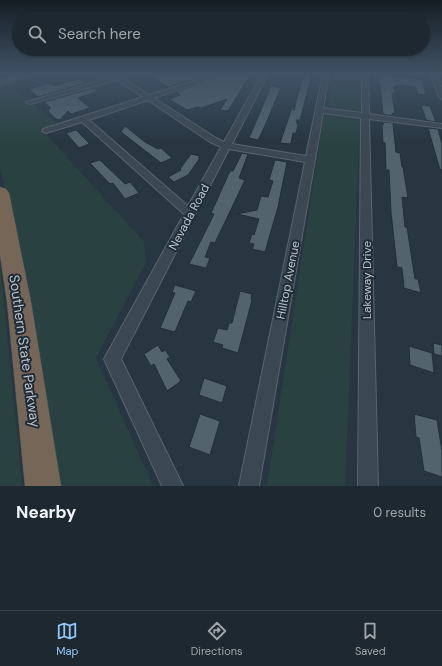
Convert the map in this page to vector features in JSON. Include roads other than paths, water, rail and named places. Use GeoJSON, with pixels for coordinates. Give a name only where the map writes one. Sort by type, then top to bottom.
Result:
{"type":"FeatureCollection","features":[{"type":"Feature","properties":{"kind":"highway","name":"Southern State Parkway"},"geometry":{"type":"LineString","coordinates":[[0,193],[19,302],[43,486]]}},
{"type":"Feature","properties":{"kind":"street"},"geometry":{"type":"LineString","coordinates":[[30,102],[47,97]]}},
{"type":"Feature","properties":{"kind":"street"},"geometry":{"type":"LineString","coordinates":[[46,131],[152,97]]}},
{"type":"Feature","properties":{"kind":"street","name":"Nevada Road"},"geometry":{"type":"LineString","coordinates":[[173,486],[112,359],[253,97]]}},
{"type":"Feature","properties":{"kind":"street","name":"Hilltop Avenue"},"geometry":{"type":"LineString","coordinates":[[249,486],[322,97]]}},
{"type":"Feature","properties":{"kind":"street","name":"Lakeway Drive"},"geometry":{"type":"LineString","coordinates":[[366,97],[368,486]]}},
{"type":"Feature","properties":{"kind":"street"},"geometry":{"type":"LineString","coordinates":[[148,98],[213,140],[227,146],[311,160]]}},
{"type":"Feature","properties":{"kind":"street"},"geometry":{"type":"LineString","coordinates":[[319,110],[442,126]]}},
{"type":"Feature","properties":{"kind":"street"},"geometry":{"type":"LineString","coordinates":[[84,119],[190,214]]}}]}
